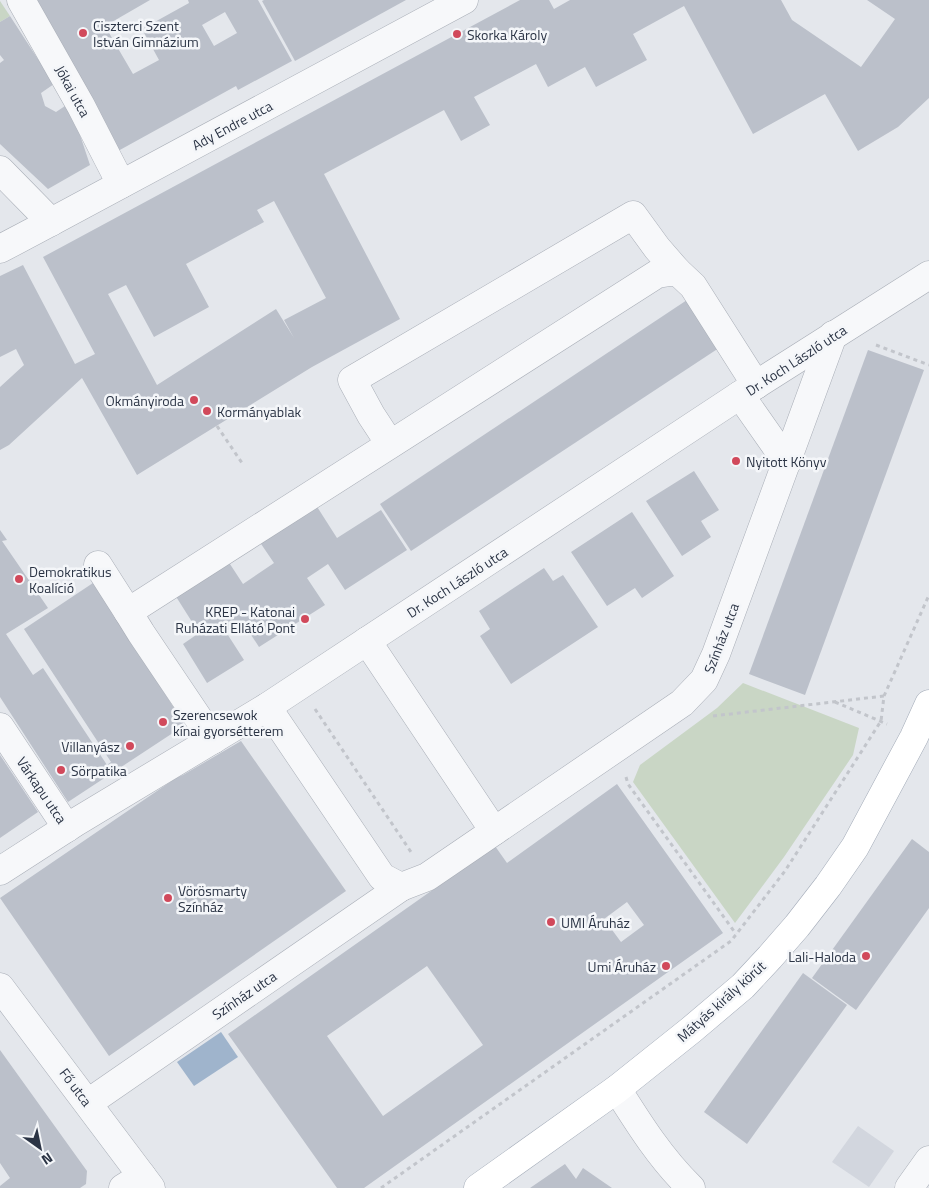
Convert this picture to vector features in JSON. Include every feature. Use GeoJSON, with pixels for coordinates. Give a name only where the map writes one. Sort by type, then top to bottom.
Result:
{"type":"FeatureCollection","features":[{"type":"Feature","properties":{"kind":"main road","name":"Mátyás király körút"},"geometry":{"type":"LineString","coordinates":[[478,1188],[617,1089],[743,986],[797,926],[855,848],[914,737],[929,704]]}},
{"type":"Feature","properties":{"kind":"street","name":"Jókai utca"},"geometry":{"type":"LineString","coordinates":[[21,0],[81,106],[121,184]]}},
{"type":"Feature","properties":{"kind":"street","name":"Ady Endre utca"},"geometry":{"type":"LineString","coordinates":[[0,249],[464,0]]}},
{"type":"Feature","properties":{"kind":"street"},"geometry":{"type":"LineString","coordinates":[[0,170],[51,222]]}},
{"type":"Feature","properties":{"kind":"street"},"geometry":{"type":"LineString","coordinates":[[390,444],[371,415],[352,380],[633,215],[657,248],[693,286],[787,462]]}},
{"type":"Feature","properties":{"kind":"street"},"geometry":{"type":"LineString","coordinates":[[128,612],[657,274],[677,271]]}},
{"type":"Feature","properties":{"kind":"street","name":"Dr. Koch László utca"},"geometry":{"type":"LineString","coordinates":[[4,869],[67,828],[267,707],[834,335],[923,288]]}},
{"type":"Feature","properties":{"kind":"street","name":"Színház utca"},"geometry":{"type":"LineString","coordinates":[[88,1103],[401,888],[427,877],[682,703],[704,680],[716,654],[834,335]]}},
{"type":"Feature","properties":{"kind":"street"},"geometry":{"type":"LineString","coordinates":[[98,565],[212,740]]}},
{"type":"Feature","properties":{"kind":"street"},"geometry":{"type":"LineString","coordinates":[[367,641],[494,831]]}},
{"type":"Feature","properties":{"kind":"street"},"geometry":{"type":"LineString","coordinates":[[267,707],[382,877],[401,888]]}},
{"type":"Feature","properties":{"kind":"street","name":"Várkapu utca"},"geometry":{"type":"LineString","coordinates":[[0,727],[67,828]]}},
{"type":"Feature","properties":{"kind":"street","name":"Fő utca"},"geometry":{"type":"LineString","coordinates":[[0,987],[88,1103],[139,1184]]}},
{"type":"Feature","properties":{"kind":"street"},"geometry":{"type":"LineString","coordinates":[[617,1089],[645,1134],[691,1188]]}},
{"type":"Feature","properties":{"kind":"street"},"geometry":{"type":"LineString","coordinates":[[909,1188],[929,1160]]}},
{"type":"Feature","properties":{"kind":"path"},"geometry":{"type":"LineString","coordinates":[[217,426],[242,463]]}},
{"type":"Feature","properties":{"kind":"path"},"geometry":{"type":"LineString","coordinates":[[382,1188],[731,941],[785,871],[881,721],[884,696],[929,595]]}},
{"type":"Feature","properties":{"kind":"path"},"geometry":{"type":"LineString","coordinates":[[676,707],[685,719],[884,696]]}},
{"type":"Feature","properties":{"kind":"path"},"geometry":{"type":"LineString","coordinates":[[834,702],[914,737]]}},
{"type":"Feature","properties":{"kind":"path"},"geometry":{"type":"LineString","coordinates":[[314,707],[427,877]]}},
{"type":"Feature","properties":{"kind":"shaded area"},"geometry":{"type":"Polygon","coordinates":[[[858,1126],[894,1151],[869,1187],[832,1162],[858,1126]]]}},
{"type":"Feature","properties":{"kind":"green space"},"geometry":{"type":"Polygon","coordinates":[[[0,1],[10,16],[0,22],[0,1]]]}},
{"type":"Feature","properties":{"kind":"green space"},"geometry":{"type":"Polygon","coordinates":[[[743,683],[859,728],[853,755],[784,857],[735,923],[633,782],[640,765],[717,708],[743,683]]]}},
{"type":"Feature","properties":{"kind":"water"},"geometry":{"type":"Polygon","coordinates":[[[221,1032],[238,1057],[194,1086],[177,1062],[221,1032]]]}},
{"type":"Feature","properties":{"kind":"building"},"geometry":{"type":"Polygon","coordinates":[[[37,0],[150,0],[105,26],[133,74],[159,60],[142,29],[189,3],[188,0],[258,0],[292,61],[238,90],[236,86],[118,151],[37,0]],[[225,12],[202,25],[214,46],[237,33],[225,12]]]}},
{"type":"Feature","properties":{"kind":"building"},"geometry":{"type":"Polygon","coordinates":[[[406,0],[295,61],[262,1],[406,0]]]}},
{"type":"Feature","properties":{"kind":"building"},"geometry":{"type":"Polygon","coordinates":[[[520,0],[549,0],[554,9],[570,0],[781,0],[792,20],[861,67],[895,19],[867,0],[929,0],[929,98],[898,127],[858,151],[825,94],[753,134],[684,6],[633,34],[647,60],[596,87],[585,67],[548,87],[536,64],[474,97],[490,125],[461,141],[444,110],[324,174],[400,319],[312,367],[137,475],[82,378],[9,445],[0,450],[0,387],[24,365],[16,349],[0,357],[0,276],[23,265],[75,364],[95,354],[43,257],[520,0]],[[274,201],[257,210],[264,222],[186,264],[209,307],[154,337],[126,285],[108,294],[157,385],[276,309],[294,338],[284,320],[326,298],[274,201]]]}},
{"type":"Feature","properties":{"kind":"building"},"geometry":{"type":"Polygon","coordinates":[[[10,16],[54,84],[41,93],[45,106],[56,112],[68,104],[90,165],[48,189],[0,144],[0,63],[4,60],[0,55],[0,22],[10,16]]]}},
{"type":"Feature","properties":{"kind":"building"},"geometry":{"type":"Polygon","coordinates":[[[690,298],[722,346],[411,551],[380,504],[690,298]]]}},
{"type":"Feature","properties":{"kind":"building"},"geometry":{"type":"Polygon","coordinates":[[[868,350],[924,370],[805,695],[749,674],[868,350]]]}},
{"type":"Feature","properties":{"kind":"building"},"geometry":{"type":"Polygon","coordinates":[[[694,471],[719,510],[701,521],[711,537],[682,556],[646,501],[694,471]]]}},
{"type":"Feature","properties":{"kind":"building"},"geometry":{"type":"Polygon","coordinates":[[[314,502],[337,538],[381,510],[407,550],[345,590],[328,564],[307,578],[325,605],[259,647],[242,621],[226,632],[244,660],[207,683],[183,644],[199,633],[175,595],[228,561],[243,584],[274,563],[257,538],[314,502]]]}},
{"type":"Feature","properties":{"kind":"building"},"geometry":{"type":"Polygon","coordinates":[[[632,512],[674,576],[642,598],[635,588],[607,606],[571,552],[632,512]]]}},
{"type":"Feature","properties":{"kind":"building"},"geometry":{"type":"Polygon","coordinates":[[[0,530],[7,540],[2,541],[48,608],[6,634],[33,675],[43,668],[107,765],[111,762],[24,629],[93,583],[185,725],[68,802],[0,697],[0,530]]]}},
{"type":"Feature","properties":{"kind":"building"},"geometry":{"type":"Polygon","coordinates":[[[544,568],[553,581],[563,575],[598,627],[511,684],[480,636],[490,629],[479,611],[544,568]]]}},
{"type":"Feature","properties":{"kind":"building","name":"Vörösmarty Színház"},"geometry":{"type":"Polygon","coordinates":[[[241,741],[346,891],[109,1056],[0,898],[176,778],[241,741]]]}},
{"type":"Feature","properties":{"kind":"building"},"geometry":{"type":"Polygon","coordinates":[[[0,755],[38,812],[0,838],[0,755]]]}},
{"type":"Feature","properties":{"kind":"building"},"geometry":{"type":"Polygon","coordinates":[[[617,784],[723,933],[364,1188],[337,1188],[228,1034],[495,846],[507,863],[617,784]],[[627,902],[604,919],[621,942],[644,925],[627,902]],[[427,966],[327,1036],[383,1116],[483,1045],[427,966]]]}},
{"type":"Feature","properties":{"kind":"building"},"geometry":{"type":"Polygon","coordinates":[[[912,839],[929,852],[929,908],[856,1010],[812,978],[912,839]]]}},
{"type":"Feature","properties":{"kind":"building"},"geometry":{"type":"Polygon","coordinates":[[[803,973],[847,1005],[747,1144],[704,1112],[803,973]]]}},
{"type":"Feature","properties":{"kind":"building"},"geometry":{"type":"Polygon","coordinates":[[[0,1050],[87,1171],[86,1184],[80,1188],[0,1188],[10,1178],[0,1163],[0,1050]]]}},
{"type":"Feature","properties":{"kind":"building"},"geometry":{"type":"Polygon","coordinates":[[[565,1164],[576,1179],[583,1168],[612,1188],[530,1188],[565,1164]]]}},
{"type":"Feature","properties":{"kind":"place","name":"Ciszterci Szent István Gimnázium"},"geometry":{"type":"Point","coordinates":[83,33]}},
{"type":"Feature","properties":{"kind":"place","name":"Skorka Károly"},"geometry":{"type":"Point","coordinates":[457,34]}},
{"type":"Feature","properties":{"kind":"place","name":"Okmányiroda"},"geometry":{"type":"Point","coordinates":[194,400]}},
{"type":"Feature","properties":{"kind":"place","name":"Kormányablak"},"geometry":{"type":"Point","coordinates":[207,411]}},
{"type":"Feature","properties":{"kind":"place","name":"Nyitott Könyv"},"geometry":{"type":"Point","coordinates":[736,461]}},
{"type":"Feature","properties":{"kind":"place","name":"Demokratikus Koalíció"},"geometry":{"type":"Point","coordinates":[19,579]}},
{"type":"Feature","properties":{"kind":"place","name":"KREP - Katonai Ruházati Ellátó Pont"},"geometry":{"type":"Point","coordinates":[305,619]}},
{"type":"Feature","properties":{"kind":"place","name":"Szerencsewok kínai gyorsétterem"},"geometry":{"type":"Point","coordinates":[163,722]}},
{"type":"Feature","properties":{"kind":"place","name":"Villanyász"},"geometry":{"type":"Point","coordinates":[130,746]}},
{"type":"Feature","properties":{"kind":"place","name":"Sörpatika"},"geometry":{"type":"Point","coordinates":[61,770]}},
{"type":"Feature","properties":{"kind":"place","name":"Vörösmarty Színház"},"geometry":{"type":"Point","coordinates":[168,898]}},
{"type":"Feature","properties":{"kind":"place","name":"UMI Áruház"},"geometry":{"type":"Point","coordinates":[551,922]}},
{"type":"Feature","properties":{"kind":"place","name":"Lali-Haloda"},"geometry":{"type":"Point","coordinates":[866,956]}},
{"type":"Feature","properties":{"kind":"place","name":"Umi Áruház"},"geometry":{"type":"Point","coordinates":[666,966]}}]}
